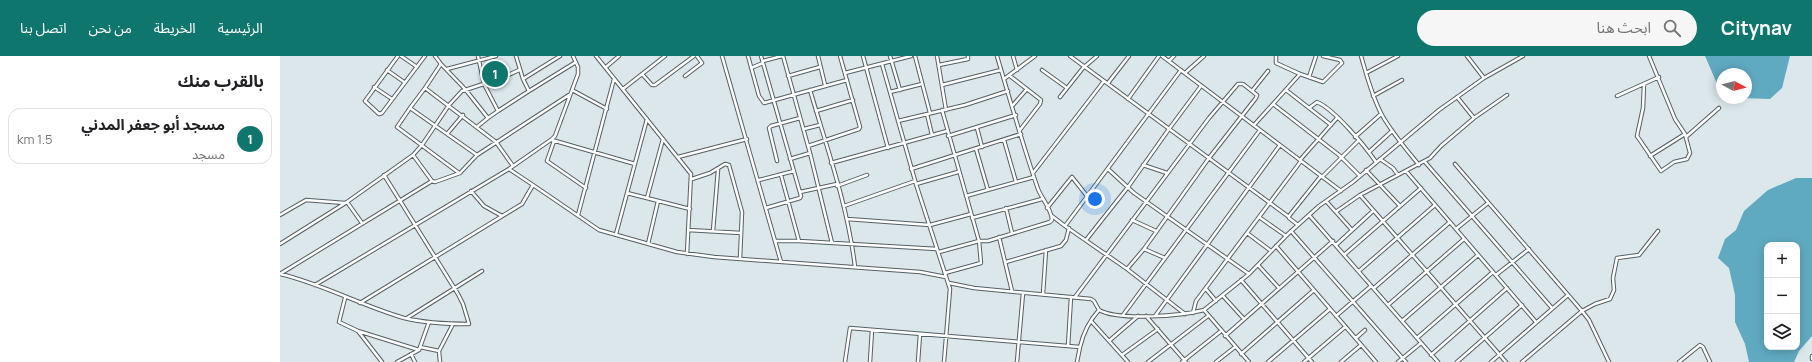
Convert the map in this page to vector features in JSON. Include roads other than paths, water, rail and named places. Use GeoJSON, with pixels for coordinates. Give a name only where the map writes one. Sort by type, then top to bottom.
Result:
{"type":"FeatureCollection","features":[{"type":"Feature","properties":{"kind":"street"},"geometry":{"type":"LineString","coordinates":[[398,56],[365,101],[379,114],[382,113],[425,56]]}},
{"type":"Feature","properties":{"kind":"street"},"geometry":{"type":"LineString","coordinates":[[401,56],[416,67]]}},
{"type":"Feature","properties":{"kind":"street"},"geometry":{"type":"LineString","coordinates":[[435,56],[465,89],[488,118]]}},
{"type":"Feature","properties":{"kind":"street"},"geometry":{"type":"LineString","coordinates":[[478,56],[484,84],[498,111]]}},
{"type":"Feature","properties":{"kind":"street"},"geometry":{"type":"LineString","coordinates":[[446,69],[496,56]]}},
{"type":"Feature","properties":{"kind":"street"},"geometry":{"type":"LineString","coordinates":[[516,56],[519,70],[530,91]]}},
{"type":"Feature","properties":{"kind":"street"},"geometry":{"type":"LineString","coordinates":[[523,79],[560,56]]}},
{"type":"Feature","properties":{"kind":"street"},"geometry":{"type":"LineString","coordinates":[[573,56],[576,62],[578,74],[553,140],[547,161],[586,188]]}},
{"type":"Feature","properties":{"kind":"street"},"geometry":{"type":"LineString","coordinates":[[596,56],[691,174],[692,179],[687,254]]}},
{"type":"Feature","properties":{"kind":"street"},"geometry":{"type":"LineString","coordinates":[[606,67],[619,56]]}},
{"type":"Feature","properties":{"kind":"street"},"geometry":{"type":"LineString","coordinates":[[623,89],[665,56]]}},
{"type":"Feature","properties":{"kind":"street"},"geometry":{"type":"LineString","coordinates":[[642,74],[652,85],[655,85],[696,56],[702,64],[686,76]]}},
{"type":"Feature","properties":{"kind":"street"},"geometry":{"type":"LineString","coordinates":[[722,56],[747,138],[781,262]]}},
{"type":"Feature","properties":{"kind":"street"},"geometry":{"type":"LineString","coordinates":[[748,56],[761,101],[766,103],[847,80]]}},
{"type":"Feature","properties":{"kind":"street"},"geometry":{"type":"LineString","coordinates":[[761,56],[801,198],[766,208]]}},
{"type":"Feature","properties":{"kind":"street"},"geometry":{"type":"LineString","coordinates":[[751,68],[763,62],[782,56],[804,129],[832,243]]}},
{"type":"Feature","properties":{"kind":"street"},"geometry":{"type":"LineString","coordinates":[[818,56],[825,85]]}},
{"type":"Feature","properties":{"kind":"street"},"geometry":{"type":"LineString","coordinates":[[808,146],[860,128],[840,56]]}},
{"type":"Feature","properties":{"kind":"street"},"geometry":{"type":"LineString","coordinates":[[863,56],[888,148]]}},
{"type":"Feature","properties":{"kind":"street"},"geometry":{"type":"LineString","coordinates":[[890,56],[900,90]]}},
{"type":"Feature","properties":{"kind":"street"},"geometry":{"type":"LineString","coordinates":[[845,73],[911,56]]}},
{"type":"Feature","properties":{"kind":"street"},"geometry":{"type":"LineString","coordinates":[[915,56],[932,135]]}},
{"type":"Feature","properties":{"kind":"street"},"geometry":{"type":"LineString","coordinates":[[937,56],[948,136],[979,241],[981,263],[945,272]]}},
{"type":"Feature","properties":{"kind":"street"},"geometry":{"type":"LineString","coordinates":[[939,65],[968,59],[968,56]]}},
{"type":"Feature","properties":{"kind":"street"},"geometry":{"type":"LineString","coordinates":[[997,56],[1034,177],[1042,199],[1052,216],[1146,283],[1186,314]]}},
{"type":"Feature","properties":{"kind":"street"},"geometry":{"type":"LineString","coordinates":[[1013,56],[1017,70]]}},
{"type":"Feature","properties":{"kind":"street"},"geometry":{"type":"LineString","coordinates":[[1004,79],[1010,76],[1034,56]]}},
{"type":"Feature","properties":{"kind":"street"},"geometry":{"type":"LineString","coordinates":[[1070,56],[1298,225]]}},
{"type":"Feature","properties":{"kind":"street"},"geometry":{"type":"LineString","coordinates":[[1060,97],[1084,66],[1097,56]]}},
{"type":"Feature","properties":{"kind":"street"},"geometry":{"type":"LineString","coordinates":[[1108,83],[1129,56]]}},
{"type":"Feature","properties":{"kind":"street"},"geometry":{"type":"LineString","coordinates":[[1128,99],[1161,56],[1341,191]]}},
{"type":"Feature","properties":{"kind":"street"},"geometry":{"type":"LineString","coordinates":[[1169,61],[1174,56]]}},
{"type":"Feature","properties":{"kind":"street"},"geometry":{"type":"LineString","coordinates":[[1185,73],[1203,56]]}},
{"type":"Feature","properties":{"kind":"street"},"geometry":{"type":"LineString","coordinates":[[1276,56],[1276,63],[1300,74],[1324,81],[1341,64],[1340,60],[1323,56]]}},
{"type":"Feature","properties":{"kind":"street"},"geometry":{"type":"LineString","coordinates":[[1309,77],[1316,56]]}},
{"type":"Feature","properties":{"kind":"street"},"geometry":{"type":"LineString","coordinates":[[1360,56],[1373,96],[1381,114],[1392,131],[1419,165]]}},
{"type":"Feature","properties":{"kind":"street"},"geometry":{"type":"LineString","coordinates":[[1366,73],[1398,56]]}},
{"type":"Feature","properties":{"kind":"street"},"geometry":{"type":"LineString","coordinates":[[1467,56],[1484,78]]}},
{"type":"Feature","properties":{"kind":"street"},"geometry":{"type":"LineString","coordinates":[[948,283],[969,288],[1072,296],[1093,300],[1099,310],[1105,313],[1123,315],[1155,316],[1186,314],[1204,310],[1249,274],[1291,231],[1309,215],[1360,176],[1400,141],[1484,78],[1523,56]]}},
{"type":"Feature","properties":{"kind":"street"},"geometry":{"type":"LineString","coordinates":[[1644,84],[1643,108],[1637,134],[1660,171],[1674,162],[1687,159],[1690,153],[1686,136],[1675,119],[1659,77],[1649,56]]}},
{"type":"Feature","properties":{"kind":"street"},"geometry":{"type":"LineString","coordinates":[[478,126],[498,111],[576,62]]}},
{"type":"Feature","properties":{"kind":"street"},"geometry":{"type":"LineString","coordinates":[[441,64],[397,127],[460,173]]}},
{"type":"Feature","properties":{"kind":"street"},"geometry":{"type":"LineString","coordinates":[[882,64],[915,182],[948,283],[951,301],[944,362]]}},
{"type":"Feature","properties":{"kind":"street"},"geometry":{"type":"LineString","coordinates":[[788,76],[820,67]]}},
{"type":"Feature","properties":{"kind":"street"},"geometry":{"type":"LineString","coordinates":[[387,70],[404,82]]}},
{"type":"Feature","properties":{"kind":"street"},"geometry":{"type":"LineString","coordinates":[[280,244],[347,202],[412,155],[422,145],[434,125],[449,105],[465,89],[484,84],[519,70]]}},
{"type":"Feature","properties":{"kind":"street"},"geometry":{"type":"LineString","coordinates":[[942,85],[1001,70]]}},
{"type":"Feature","properties":{"kind":"street"},"geometry":{"type":"LineString","coordinates":[[1042,70],[1067,88]]}},
{"type":"Feature","properties":{"kind":"street"},"geometry":{"type":"LineString","coordinates":[[1065,226],[1181,70]]}},
{"type":"Feature","properties":{"kind":"street"},"geometry":{"type":"LineString","coordinates":[[1252,91],[1268,71]]}},
{"type":"Feature","properties":{"kind":"street"},"geometry":{"type":"LineString","coordinates":[[1254,125],[1300,74]]}},
{"type":"Feature","properties":{"kind":"street"},"geometry":{"type":"LineString","coordinates":[[1010,76],[1040,99],[1041,103],[1020,130]]}},
{"type":"Feature","properties":{"kind":"street"},"geometry":{"type":"LineString","coordinates":[[1616,96],[1659,77]]}},
{"type":"Feature","properties":{"kind":"street"},"geometry":{"type":"LineString","coordinates":[[578,215],[614,78]]}},
{"type":"Feature","properties":{"kind":"street"},"geometry":{"type":"LineString","coordinates":[[1373,96],[1402,80]]}},
{"type":"Feature","properties":{"kind":"street"},"geometry":{"type":"LineString","coordinates":[[1033,173],[1104,81]]}},
{"type":"Feature","properties":{"kind":"street"},"geometry":{"type":"LineString","coordinates":[[1075,297],[1222,101],[1239,83],[1243,84],[1257,94],[1256,98],[1209,158],[1144,249],[1126,269]]}},
{"type":"Feature","properties":{"kind":"street"},"geometry":{"type":"LineString","coordinates":[[890,92],[922,84]]}},
{"type":"Feature","properties":{"kind":"street"},"geometry":{"type":"LineString","coordinates":[[1086,240],[1128,187],[1169,128],[1202,86]]}},
{"type":"Feature","properties":{"kind":"street"},"geometry":{"type":"LineString","coordinates":[[374,87],[392,99]]}},
{"type":"Feature","properties":{"kind":"street"},"geometry":{"type":"LineString","coordinates":[[425,88],[478,126],[496,142],[513,166]]}},
{"type":"Feature","properties":{"kind":"street"},"geometry":{"type":"LineString","coordinates":[[1013,105],[1027,89]]}},
{"type":"Feature","properties":{"kind":"street"},"geometry":{"type":"LineString","coordinates":[[572,90],[606,109]]}},
{"type":"Feature","properties":{"kind":"street"},"geometry":{"type":"LineString","coordinates":[[810,90],[844,206],[853,244],[856,267]]}},
{"type":"Feature","properties":{"kind":"street"},"geometry":{"type":"LineString","coordinates":[[1286,90],[1331,125]]}},
{"type":"Feature","properties":{"kind":"street"},"geometry":{"type":"LineString","coordinates":[[898,120],[944,110],[1008,91]]}},
{"type":"Feature","properties":{"kind":"street"},"geometry":{"type":"LineString","coordinates":[[280,274],[432,181],[435,182],[460,173],[477,154],[534,119],[570,94]]}},
{"type":"Feature","properties":{"kind":"street"},"geometry":{"type":"LineString","coordinates":[[1337,211],[1360,195],[1425,162],[1440,146],[1474,118],[1507,95]]}},
{"type":"Feature","properties":{"kind":"street"},"geometry":{"type":"LineString","coordinates":[[1457,97],[1474,118]]}},
{"type":"Feature","properties":{"kind":"street"},"geometry":{"type":"LineString","coordinates":[[816,110],[853,100]]}},
{"type":"Feature","properties":{"kind":"street"},"geometry":{"type":"LineString","coordinates":[[1309,108],[1314,102],[1318,102],[1338,118],[1369,152],[1376,162]]}},
{"type":"Feature","properties":{"kind":"street"},"geometry":{"type":"LineString","coordinates":[[1273,104],[1341,157],[1360,176]]}},
{"type":"Feature","properties":{"kind":"street"},"geometry":{"type":"LineString","coordinates":[[410,108],[477,154]]}},
{"type":"Feature","properties":{"kind":"street"},"geometry":{"type":"LineString","coordinates":[[1650,156],[1686,136],[1719,108]]}},
{"type":"Feature","properties":{"kind":"street"},"geometry":{"type":"LineString","coordinates":[[1355,137],[1381,114]]}},
{"type":"Feature","properties":{"kind":"street"},"geometry":{"type":"LineString","coordinates":[[447,134],[463,115]]}},
{"type":"Feature","properties":{"kind":"street"},"geometry":{"type":"LineString","coordinates":[[948,136],[1016,115]]}},
{"type":"Feature","properties":{"kind":"street"},"geometry":{"type":"LineString","coordinates":[[777,161],[769,128],[800,118]]}},
{"type":"Feature","properties":{"kind":"street"},"geometry":{"type":"LineString","coordinates":[[1193,313],[1196,301],[1229,259],[1318,138],[1338,118]]}},
{"type":"Feature","properties":{"kind":"street"},"geometry":{"type":"LineString","coordinates":[[616,234],[647,119]]}},
{"type":"Feature","properties":{"kind":"street"},"geometry":{"type":"LineString","coordinates":[[804,129],[820,124]]}},
{"type":"Feature","properties":{"kind":"street"},"geometry":{"type":"LineString","coordinates":[[977,128],[982,147]]}},
{"type":"Feature","properties":{"kind":"street"},"geometry":{"type":"LineString","coordinates":[[1123,315],[1260,130]]}},
{"type":"Feature","properties":{"kind":"street"},"geometry":{"type":"LineString","coordinates":[[831,163],[947,131]]}},
{"type":"Feature","properties":{"kind":"street"},"geometry":{"type":"LineString","coordinates":[[1369,152],[1392,131]]}},
{"type":"Feature","properties":{"kind":"street"},"geometry":{"type":"LineString","coordinates":[[912,169],[1021,134]]}},
{"type":"Feature","properties":{"kind":"street"},"geometry":{"type":"LineString","coordinates":[[678,157],[747,138]]}},
{"type":"Feature","properties":{"kind":"street"},"geometry":{"type":"LineString","coordinates":[[647,198],[663,139]]}},
{"type":"Feature","properties":{"kind":"street"},"geometry":{"type":"LineString","coordinates":[[553,140],[595,154],[635,164]]}},
{"type":"Feature","properties":{"kind":"street"},"geometry":{"type":"LineString","coordinates":[[315,284],[509,169],[553,140]]}},
{"type":"Feature","properties":{"kind":"street"},"geometry":{"type":"LineString","coordinates":[[1004,140],[1016,182]]}},
{"type":"Feature","properties":{"kind":"street"},"geometry":{"type":"LineString","coordinates":[[1289,217],[1322,176],[1358,141]]}},
{"type":"Feature","properties":{"kind":"street"},"geometry":{"type":"LineString","coordinates":[[1155,316],[1280,145]]}},
{"type":"Feature","properties":{"kind":"street"},"geometry":{"type":"LineString","coordinates":[[976,149],[988,190]]}},
{"type":"Feature","properties":{"kind":"street"},"geometry":{"type":"LineString","coordinates":[[790,159],[810,153]]}},
{"type":"Feature","properties":{"kind":"street"},"geometry":{"type":"LineString","coordinates":[[412,155],[432,181]]}},
{"type":"Feature","properties":{"kind":"street"},"geometry":{"type":"LineString","coordinates":[[1379,159],[1393,168],[1398,175]]}},
{"type":"Feature","properties":{"kind":"street"},"geometry":{"type":"LineString","coordinates":[[1425,162],[1552,308]]}},
{"type":"Feature","properties":{"kind":"street"},"geometry":{"type":"LineString","coordinates":[[692,179],[718,169],[725,164],[729,165],[741,207],[740,259]]}},
{"type":"Feature","properties":{"kind":"street"},"geometry":{"type":"LineString","coordinates":[[1455,164],[1582,311],[1589,320],[1609,362]]}},
{"type":"Feature","properties":{"kind":"street"},"geometry":{"type":"LineString","coordinates":[[1143,165],[1167,173]]}},
{"type":"Feature","properties":{"kind":"street"},"geometry":{"type":"LineString","coordinates":[[509,169],[599,230],[687,254],[920,272],[946,277]]}},
{"type":"Feature","properties":{"kind":"street"},"geometry":{"type":"LineString","coordinates":[[713,231],[718,169]]}},
{"type":"Feature","properties":{"kind":"street"},"geometry":{"type":"LineString","coordinates":[[1108,169],[1128,187],[1249,274]]}},
{"type":"Feature","properties":{"kind":"street"},"geometry":{"type":"LineString","coordinates":[[1366,170],[1400,206]]}},
{"type":"Feature","properties":{"kind":"street"},"geometry":{"type":"LineString","coordinates":[[1406,171],[1536,322]]}},
{"type":"Feature","properties":{"kind":"street"},"geometry":{"type":"LineString","coordinates":[[759,180],[794,172]]}},
{"type":"Feature","properties":{"kind":"street"},"geometry":{"type":"LineString","coordinates":[[844,206],[915,182],[958,172]]}},
{"type":"Feature","properties":{"kind":"street"},"geometry":{"type":"LineString","coordinates":[[280,274],[315,284],[345,298],[406,318],[453,324],[469,323],[463,304],[454,288],[384,175]]}},
{"type":"Feature","properties":{"kind":"street"},"geometry":{"type":"LineString","coordinates":[[781,175],[799,241]]}},
{"type":"Feature","properties":{"kind":"street"},"geometry":{"type":"LineString","coordinates":[[800,192],[837,185],[867,176]]}},
{"type":"Feature","properties":{"kind":"street"},"geometry":{"type":"LineString","coordinates":[[966,196],[1034,177]]}},
{"type":"Feature","properties":{"kind":"street"},"geometry":{"type":"LineString","coordinates":[[1047,208],[1072,177],[1087,196]]}},
{"type":"Feature","properties":{"kind":"street"},"geometry":{"type":"LineString","coordinates":[[360,303],[522,204],[533,185]]}},
{"type":"Feature","properties":{"kind":"street"},"geometry":{"type":"LineString","coordinates":[[1344,255],[1421,188]]}},
{"type":"Feature","properties":{"kind":"street"},"geometry":{"type":"LineString","coordinates":[[471,191],[484,206],[502,216]]}},
{"type":"Feature","properties":{"kind":"street"},"geometry":{"type":"LineString","coordinates":[[627,192],[690,209]]}},
{"type":"Feature","properties":{"kind":"street"},"geometry":{"type":"LineString","coordinates":[[1360,195],[1506,362]]}},
{"type":"Feature","properties":{"kind":"street"},"geometry":{"type":"LineString","coordinates":[[972,218],[1042,199]]}},
{"type":"Feature","properties":{"kind":"street"},"geometry":{"type":"LineString","coordinates":[[280,215],[306,200],[347,202]]}},
{"type":"Feature","properties":{"kind":"street"},"geometry":{"type":"LineString","coordinates":[[648,244],[658,201]]}},
{"type":"Feature","properties":{"kind":"street"},"geometry":{"type":"LineString","coordinates":[[1326,201],[1337,211],[1352,230]]}},
{"type":"Feature","properties":{"kind":"street"},"geometry":{"type":"LineString","coordinates":[[347,202],[362,223]]}},
{"type":"Feature","properties":{"kind":"street"},"geometry":{"type":"LineString","coordinates":[[1456,229],[1488,202]]}},
{"type":"Feature","properties":{"kind":"street"},"geometry":{"type":"LineString","coordinates":[[1359,271],[1435,205]]}},
{"type":"Feature","properties":{"kind":"street"},"geometry":{"type":"LineString","coordinates":[[1006,208],[1012,233]]}},
{"type":"Feature","properties":{"kind":"street"},"geometry":{"type":"LineString","coordinates":[[1336,245],[1373,211]]}},
{"type":"Feature","properties":{"kind":"street"},"geometry":{"type":"LineString","coordinates":[[847,219],[930,225],[971,214]]}},
{"type":"Feature","properties":{"kind":"street"},"geometry":{"type":"LineString","coordinates":[[1309,215],[1438,362]]}},
{"type":"Feature","properties":{"kind":"street"},"geometry":{"type":"LineString","coordinates":[[775,241],[799,241],[938,250],[979,241],[988,241],[1050,222],[1052,220],[1052,216]]}},
{"type":"Feature","properties":{"kind":"street"},"geometry":{"type":"LineString","coordinates":[[1259,217],[1286,236]]}},
{"type":"Feature","properties":{"kind":"street"},"geometry":{"type":"LineString","coordinates":[[1132,220],[1156,231]]}},
{"type":"Feature","properties":{"kind":"street"},"geometry":{"type":"LineString","coordinates":[[1336,316],[1412,255],[1450,222]]}},
{"type":"Feature","properties":{"kind":"street"},"geometry":{"type":"LineString","coordinates":[[1006,262],[1064,244],[1069,228]]}},
{"type":"Feature","properties":{"kind":"street"},"geometry":{"type":"LineString","coordinates":[[688,230],[741,233]]}},
{"type":"Feature","properties":{"kind":"street"},"geometry":{"type":"LineString","coordinates":[[1291,231],[1406,362]]}},
{"type":"Feature","properties":{"kind":"street"},"geometry":{"type":"LineString","coordinates":[[1522,362],[1582,311],[1595,304],[1610,299],[1614,290],[1613,278],[1618,258],[1639,254],[1658,231]]}},
{"type":"Feature","properties":{"kind":"street"},"geometry":{"type":"LineString","coordinates":[[1248,233],[1271,251]]}},
{"type":"Feature","properties":{"kind":"street"},"geometry":{"type":"LineString","coordinates":[[999,237],[1012,292]]}},
{"type":"Feature","properties":{"kind":"street"},"geometry":{"type":"LineString","coordinates":[[1388,305],[1464,238]]}},
{"type":"Feature","properties":{"kind":"street"},"geometry":{"type":"LineString","coordinates":[[1225,336],[1333,241]]}},
{"type":"Feature","properties":{"kind":"street"},"geometry":{"type":"LineString","coordinates":[[1276,246],[1376,362]]}},
{"type":"Feature","properties":{"kind":"street"},"geometry":{"type":"LineString","coordinates":[[1144,249],[1165,258]]}},
{"type":"Feature","properties":{"kind":"street"},"geometry":{"type":"LineString","coordinates":[[1496,275],[1529,249]]}},
{"type":"Feature","properties":{"kind":"street"},"geometry":{"type":"LineString","coordinates":[[1043,294],[1046,250]]}},
{"type":"Feature","properties":{"kind":"street"},"geometry":{"type":"LineString","coordinates":[[1402,321],[1478,255]]}},
{"type":"Feature","properties":{"kind":"street"},"geometry":{"type":"LineString","coordinates":[[1258,265],[1279,288]]}},
{"type":"Feature","properties":{"kind":"street"},"geometry":{"type":"LineString","coordinates":[[406,318],[482,271]]}},
{"type":"Feature","properties":{"kind":"street"},"geometry":{"type":"LineString","coordinates":[[1417,338],[1493,272]]}},
{"type":"Feature","properties":{"kind":"street"},"geometry":{"type":"LineString","coordinates":[[1241,280],[1312,362]]}},
{"type":"Feature","properties":{"kind":"street"},"geometry":{"type":"LineString","coordinates":[[1431,355],[1507,288]]}},
{"type":"Feature","properties":{"kind":"street"},"geometry":{"type":"LineString","coordinates":[[1206,289],[1216,301]]}},
{"type":"Feature","properties":{"kind":"street"},"geometry":{"type":"LineString","coordinates":[[1242,354],[1314,290]]}},
{"type":"Feature","properties":{"kind":"street"},"geometry":{"type":"LineString","coordinates":[[1017,362],[1023,293]]}},
{"type":"Feature","properties":{"kind":"street"},"geometry":{"type":"LineString","coordinates":[[1491,362],[1568,295]]}},
{"type":"Feature","properties":{"kind":"street"},"geometry":{"type":"LineString","coordinates":[[1068,346],[1072,296]]}},
{"type":"Feature","properties":{"kind":"street"},"geometry":{"type":"LineString","coordinates":[[1223,296],[1244,319]]}},
{"type":"Feature","properties":{"kind":"street"},"geometry":{"type":"LineString","coordinates":[[345,298],[339,322],[358,331],[420,349],[438,351]]}},
{"type":"Feature","properties":{"kind":"street"},"geometry":{"type":"LineString","coordinates":[[1457,362],[1522,305]]}},
{"type":"Feature","properties":{"kind":"street"},"geometry":{"type":"LineString","coordinates":[[1268,362],[1330,309]]}},
{"type":"Feature","properties":{"kind":"street"},"geometry":{"type":"LineString","coordinates":[[1077,362],[1082,338],[1099,310]]}},
{"type":"Feature","properties":{"kind":"street"},"geometry":{"type":"LineString","coordinates":[[1204,310],[1248,362]]}},
{"type":"Feature","properties":{"kind":"street"},"geometry":{"type":"LineString","coordinates":[[1109,341],[1138,316]]}},
{"type":"Feature","properties":{"kind":"street"},"geometry":{"type":"LineString","coordinates":[[1146,316],[1184,361],[1221,331]]}},
{"type":"Feature","properties":{"kind":"street"},"geometry":{"type":"LineString","coordinates":[[1148,362],[1208,316]]}},
{"type":"Feature","properties":{"kind":"street"},"geometry":{"type":"LineString","coordinates":[[1091,321],[1128,362]]}},
{"type":"Feature","properties":{"kind":"street"},"geometry":{"type":"LineString","coordinates":[[397,362],[420,349],[429,322]]}},
{"type":"Feature","properties":{"kind":"street"},"geometry":{"type":"LineString","coordinates":[[440,362],[438,351],[453,324]]}},
{"type":"Feature","properties":{"kind":"street"},"geometry":{"type":"LineString","coordinates":[[1304,362],[1345,327]]}},
{"type":"Feature","properties":{"kind":"street"},"geometry":{"type":"LineString","coordinates":[[845,362],[849,328],[1080,347]]}},
{"type":"Feature","properties":{"kind":"street"},"geometry":{"type":"LineString","coordinates":[[1122,355],[1158,329]]}},
{"type":"Feature","properties":{"kind":"street"},"geometry":{"type":"LineString","coordinates":[[870,362],[872,330]]}},
{"type":"Feature","properties":{"kind":"street"},"geometry":{"type":"LineString","coordinates":[[1356,338],[1365,330]]}},
{"type":"Feature","properties":{"kind":"street"},"geometry":{"type":"LineString","coordinates":[[358,331],[382,362]]}},
{"type":"Feature","properties":{"kind":"street"},"geometry":{"type":"LineString","coordinates":[[918,362],[920,334]]}},
{"type":"Feature","properties":{"kind":"street"},"geometry":{"type":"LineString","coordinates":[[1398,362],[1421,343]]}},
{"type":"Feature","properties":{"kind":"street"},"geometry":{"type":"LineString","coordinates":[[1341,362],[1361,345]]}},
{"type":"Feature","properties":{"kind":"street"},"geometry":{"type":"LineString","coordinates":[[1678,362],[1700,345],[1703,347],[1710,362]]}},
{"type":"Feature","properties":{"kind":"street"},"geometry":{"type":"LineString","coordinates":[[1216,362],[1235,347]]}},
{"type":"Feature","properties":{"kind":"street"},"geometry":{"type":"LineString","coordinates":[[411,354],[415,362]]}},
{"type":"Feature","properties":{"kind":"water"},"geometry":{"type":"Polygon","coordinates":[[[1705,56],[1790,56],[1782,88],[1770,99],[1752,98],[1752,68],[1716,68],[1716,81],[1705,56]]]}},
{"type":"Feature","properties":{"kind":"water"},"geometry":{"type":"Polygon","coordinates":[[[1796,178],[1812,178],[1812,336],[1800,350],[1800,242],[1764,242],[1764,350],[1800,350],[1794,362],[1749,362],[1745,344],[1735,322],[1735,295],[1729,268],[1718,258],[1725,239],[1736,230],[1744,211],[1768,190],[1796,178]]]}},
{"type":"Feature","properties":{"kind":"place","name":"مسجد أبو جعفر المدني"},"geometry":{"type":"Point","coordinates":[495,74]}}]}
